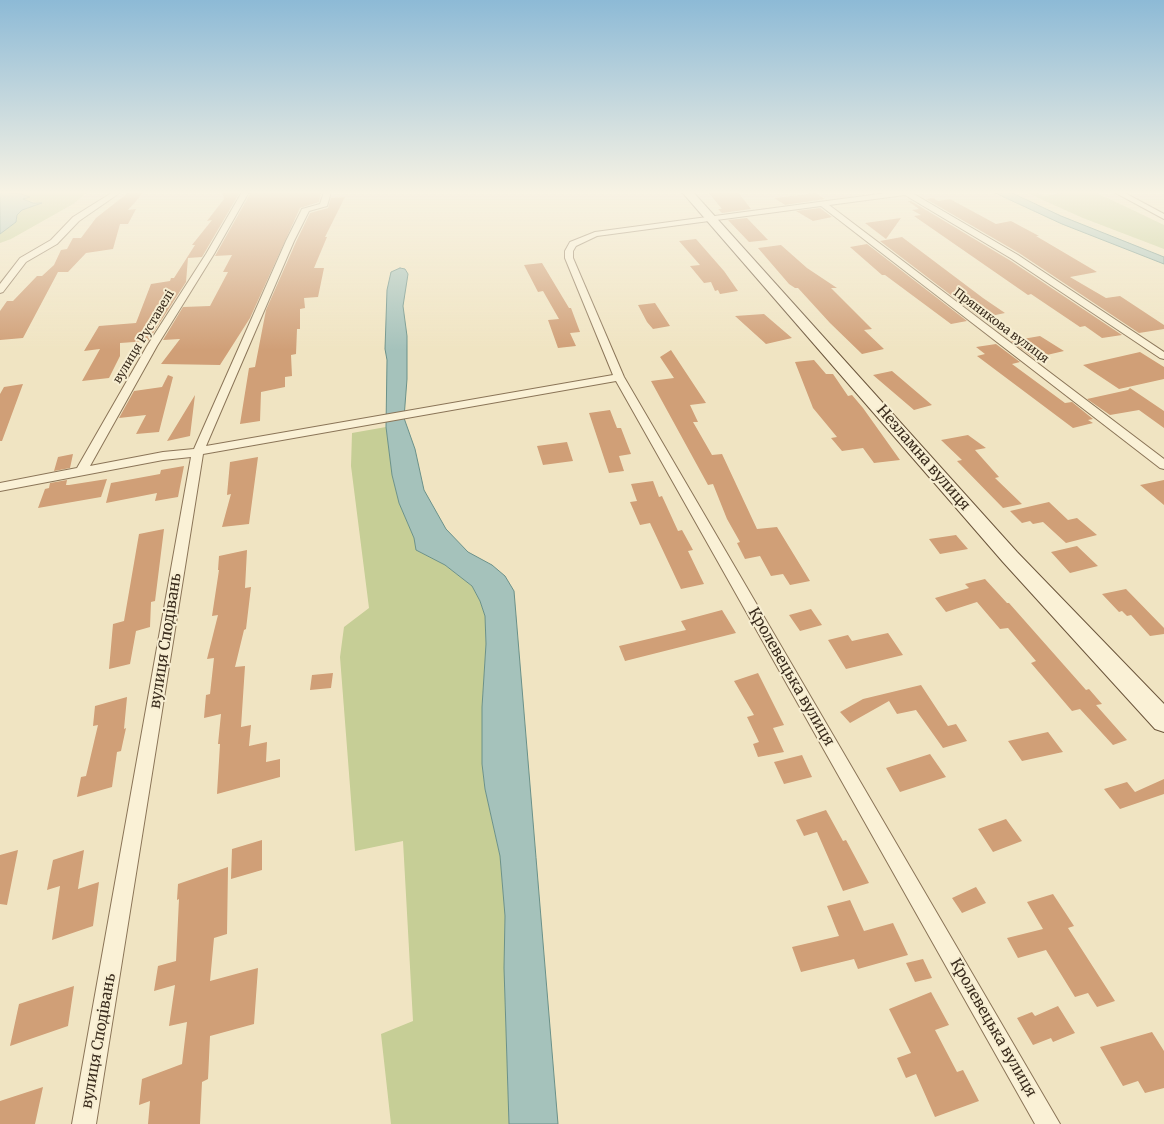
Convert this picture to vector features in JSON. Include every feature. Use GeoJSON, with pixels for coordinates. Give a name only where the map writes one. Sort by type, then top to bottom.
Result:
{"type":"FeatureCollection","features":[{"type":"Feature","properties":{"kind":"street"},"geometry":{"type":"LineString","coordinates":[[0,290],[23,260],[50,244]]}},
{"type":"Feature","properties":{"kind":"street","name":"вулиця Руставелі"},"geometry":{"type":"LineString","coordinates":[[82,470],[152,346],[216,244]]}},
{"type":"Feature","properties":{"kind":"street","name":"вулиця Сподівань"},"geometry":{"type":"LineString","coordinates":[[84,1124],[198,452],[288,244]]}},
{"type":"Feature","properties":{"kind":"street","name":"Кролевецька вулиця"},"geometry":{"type":"LineString","coordinates":[[573,244],[569,251],[569,258],[619,377],[1048,1124]]}},
{"type":"Feature","properties":{"kind":"street","name":"Незламна вулиця"},"geometry":{"type":"LineString","coordinates":[[735,244],[1010,557],[1164,721]]}},
{"type":"Feature","properties":{"kind":"street","name":"Пряникова вулиця"},"geometry":{"type":"LineString","coordinates":[[876,244],[1164,465]]}},
{"type":"Feature","properties":{"kind":"street"},"geometry":{"type":"LineString","coordinates":[[994,244],[1164,356]]}},
{"type":"Feature","properties":{"kind":"street"},"geometry":{"type":"LineString","coordinates":[[0,487],[82,470],[198,452],[222,446],[619,377]]}},
{"type":"Feature","properties":{"kind":"green space"},"geometry":{"type":"Polygon","coordinates":[[[1152,244],[1164,244],[1164,249],[1152,244]]]}},
{"type":"Feature","properties":{"kind":"green space"},"geometry":{"type":"Polygon","coordinates":[[[386,427],[392,475],[399,503],[414,538],[416,550],[445,565],[472,586],[485,616],[486,644],[482,707],[482,764],[485,789],[500,856],[505,916],[504,968],[509,1124],[391,1124],[381,1034],[413,1021],[403,841],[355,851],[340,657],[344,627],[369,608],[351,466],[352,433],[386,427]]]}},
{"type":"Feature","properties":{"kind":"water"},"geometry":{"type":"Polygon","coordinates":[[[1114,244],[1132,244],[1164,257],[1164,264],[1114,244]]]}},
{"type":"Feature","properties":{"kind":"water"},"geometry":{"type":"Polygon","coordinates":[[[400,268],[405,269],[408,274],[403,306],[407,336],[407,379],[404,418],[415,449],[424,490],[446,529],[468,552],[492,565],[505,576],[514,591],[558,1124],[509,1124],[504,968],[505,916],[500,856],[485,789],[482,764],[482,707],[486,644],[485,616],[472,586],[445,565],[416,550],[414,538],[399,503],[392,475],[386,427],[387,360],[385,349],[387,290],[391,272],[400,268]]]}},
{"type":"Feature","properties":{"kind":"building"},"geometry":{"type":"Polygon","coordinates":[[[69,244],[114,244],[113,249],[86,253],[68,272],[58,272],[23,338],[0,340],[0,311],[7,301],[13,301],[37,276],[42,276],[54,265],[61,250],[67,249],[69,244]]]}},
{"type":"Feature","properties":{"kind":"building"},"geometry":{"type":"Polygon","coordinates":[[[209,244],[202,257],[188,258],[186,282],[148,341],[120,343],[120,356],[109,378],[82,381],[100,349],[84,351],[99,326],[136,323],[151,284],[170,281],[171,278],[174,278],[195,245],[192,245],[209,244]]]}},
{"type":"Feature","properties":{"kind":"building"},"geometry":{"type":"Polygon","coordinates":[[[221,244],[283,244],[250,318],[220,365],[161,364],[180,339],[163,340],[183,307],[210,306],[228,272],[223,272],[232,255],[215,256],[221,244]]]}},
{"type":"Feature","properties":{"kind":"building"},"geometry":{"type":"Polygon","coordinates":[[[295,244],[324,244],[314,268],[324,268],[318,297],[304,298],[305,308],[300,309],[300,329],[297,329],[296,354],[291,355],[292,376],[285,377],[285,387],[261,392],[260,421],[240,424],[249,368],[255,367],[266,310],[295,244]]]}},
{"type":"Feature","properties":{"kind":"building"},"geometry":{"type":"Polygon","coordinates":[[[682,244],[701,244],[724,271],[738,291],[720,294],[718,290],[715,291],[711,282],[704,283],[690,266],[700,265],[682,244]]]}},
{"type":"Feature","properties":{"kind":"building"},"geometry":{"type":"Polygon","coordinates":[[[868,244],[967,321],[951,324],[885,275],[882,275],[850,247],[868,244]]]}},
{"type":"Feature","properties":{"kind":"building"},"geometry":{"type":"Polygon","coordinates":[[[885,244],[912,244],[1005,313],[981,318],[885,244]]]}},
{"type":"Feature","properties":{"kind":"building"},"geometry":{"type":"Polygon","coordinates":[[[955,244],[983,244],[1122,335],[1102,338],[1085,326],[1080,327],[1031,294],[1028,295],[955,244]]]}},
{"type":"Feature","properties":{"kind":"building"},"geometry":{"type":"Polygon","coordinates":[[[1004,244],[1050,244],[1097,272],[1070,277],[1106,298],[1120,296],[1164,325],[1164,329],[1139,333],[1004,244]]]}},
{"type":"Feature","properties":{"kind":"building"},"geometry":{"type":"Polygon","coordinates":[[[781,245],[807,268],[837,288],[831,288],[872,329],[864,330],[884,349],[862,354],[798,288],[789,284],[758,248],[781,245]]]}},
{"type":"Feature","properties":{"kind":"building"},"geometry":{"type":"Polygon","coordinates":[[[542,263],[569,308],[571,308],[580,332],[570,333],[576,346],[558,348],[548,320],[559,319],[543,291],[538,292],[524,265],[542,263]]]}},
{"type":"Feature","properties":{"kind":"building"},"geometry":{"type":"Polygon","coordinates":[[[655,303],[670,326],[653,329],[638,305],[655,303]]]}},
{"type":"Feature","properties":{"kind":"building"},"geometry":{"type":"Polygon","coordinates":[[[764,314],[792,338],[766,344],[735,316],[764,314]]]}},
{"type":"Feature","properties":{"kind":"building"},"geometry":{"type":"Polygon","coordinates":[[[1040,336],[1064,351],[1034,358],[1011,341],[1040,336]]]}},
{"type":"Feature","properties":{"kind":"building"},"geometry":{"type":"Polygon","coordinates":[[[996,344],[1020,362],[1012,364],[1065,403],[1072,402],[1093,419],[1088,420],[1093,423],[1073,428],[977,356],[985,354],[976,347],[996,344]]]}},
{"type":"Feature","properties":{"kind":"building"},"geometry":{"type":"Polygon","coordinates":[[[671,350],[706,403],[690,405],[698,422],[693,422],[712,455],[722,454],[757,529],[777,527],[810,581],[790,585],[783,574],[771,576],[760,556],[745,559],[737,543],[740,542],[727,519],[713,484],[708,485],[651,381],[674,378],[660,357],[671,350]]]}},
{"type":"Feature","properties":{"kind":"building"},"geometry":{"type":"Polygon","coordinates":[[[1140,352],[1164,367],[1164,379],[1119,389],[1083,365],[1140,352]]]}},
{"type":"Feature","properties":{"kind":"building"},"geometry":{"type":"Polygon","coordinates":[[[814,360],[826,374],[833,374],[848,396],[852,395],[900,460],[874,463],[863,448],[842,451],[831,438],[837,437],[813,408],[795,362],[814,360]]]}},
{"type":"Feature","properties":{"kind":"building"},"geometry":{"type":"Polygon","coordinates":[[[892,371],[932,405],[914,410],[873,375],[892,371]]]}},
{"type":"Feature","properties":{"kind":"building"},"geometry":{"type":"Polygon","coordinates":[[[168,375],[173,377],[159,432],[136,434],[146,415],[119,418],[134,391],[162,387],[168,375]]]}},
{"type":"Feature","properties":{"kind":"building"},"geometry":{"type":"Polygon","coordinates":[[[23,384],[2,441],[0,441],[0,394],[4,387],[23,384]]]}},
{"type":"Feature","properties":{"kind":"building"},"geometry":{"type":"Polygon","coordinates":[[[1130,388],[1164,411],[1164,428],[1139,410],[1110,415],[1087,399],[1130,388]]]}},
{"type":"Feature","properties":{"kind":"building"},"geometry":{"type":"Polygon","coordinates":[[[195,395],[190,436],[167,441],[195,395]]]}},
{"type":"Feature","properties":{"kind":"building"},"geometry":{"type":"Polygon","coordinates":[[[610,410],[617,428],[621,428],[631,454],[619,456],[624,471],[609,473],[589,413],[610,410]]]}},
{"type":"Feature","properties":{"kind":"building"},"geometry":{"type":"Polygon","coordinates":[[[968,435],[986,448],[975,450],[999,477],[995,478],[1022,504],[1003,508],[957,461],[962,460],[941,440],[968,435]]]}},
{"type":"Feature","properties":{"kind":"building"},"geometry":{"type":"Polygon","coordinates":[[[567,442],[573,461],[543,465],[537,446],[567,442]]]}},
{"type":"Feature","properties":{"kind":"building"},"geometry":{"type":"Polygon","coordinates":[[[73,454],[70,468],[54,471],[58,457],[73,454]]]}},
{"type":"Feature","properties":{"kind":"building"},"geometry":{"type":"Polygon","coordinates":[[[258,457],[249,524],[222,527],[231,494],[227,495],[230,462],[258,457]]]}},
{"type":"Feature","properties":{"kind":"building"},"geometry":{"type":"Polygon","coordinates":[[[184,466],[178,497],[155,501],[157,493],[106,503],[111,483],[160,474],[161,470],[184,466]]]}},
{"type":"Feature","properties":{"kind":"building"},"geometry":{"type":"Polygon","coordinates":[[[107,479],[101,497],[38,508],[45,489],[49,488],[50,483],[67,480],[66,485],[69,485],[107,479]]]}},
{"type":"Feature","properties":{"kind":"building"},"geometry":{"type":"Polygon","coordinates":[[[1164,480],[1164,505],[1140,485],[1164,480]]]}},
{"type":"Feature","properties":{"kind":"building"},"geometry":{"type":"Polygon","coordinates":[[[653,481],[659,497],[662,496],[678,531],[682,530],[693,550],[688,551],[704,584],[681,589],[650,523],[640,525],[630,502],[637,501],[631,484],[653,481]]]}},
{"type":"Feature","properties":{"kind":"building"},"geometry":{"type":"Polygon","coordinates":[[[1049,502],[1068,520],[1077,518],[1097,535],[1066,543],[1043,522],[1033,524],[1030,521],[1022,523],[1010,511],[1049,502]]]}},
{"type":"Feature","properties":{"kind":"building"},"geometry":{"type":"Polygon","coordinates":[[[164,529],[155,601],[151,602],[150,627],[136,631],[130,664],[109,669],[113,624],[124,621],[139,534],[164,529]]]}},
{"type":"Feature","properties":{"kind":"building"},"geometry":{"type":"Polygon","coordinates":[[[956,535],[968,549],[940,554],[929,539],[956,535]]]}},
{"type":"Feature","properties":{"kind":"building"},"geometry":{"type":"Polygon","coordinates":[[[1077,546],[1098,566],[1070,573],[1051,552],[1077,546]]]}},
{"type":"Feature","properties":{"kind":"building"},"geometry":{"type":"Polygon","coordinates":[[[247,550],[245,588],[251,587],[246,629],[244,630],[235,667],[245,666],[241,727],[251,725],[249,746],[267,742],[266,762],[280,759],[280,777],[217,794],[221,714],[204,718],[206,695],[210,694],[214,658],[207,659],[218,615],[212,616],[219,570],[219,556],[247,550]]]}},
{"type":"Feature","properties":{"kind":"building"},"geometry":{"type":"Polygon","coordinates":[[[985,579],[1009,603],[1086,690],[1089,689],[1102,704],[1096,705],[1127,740],[1113,745],[1080,709],[1072,711],[1031,663],[1036,661],[1008,628],[1000,629],[977,602],[946,612],[935,598],[969,588],[965,584],[985,579]]]}},
{"type":"Feature","properties":{"kind":"building"},"geometry":{"type":"Polygon","coordinates":[[[1126,589],[1164,628],[1164,634],[1150,636],[1131,615],[1127,616],[1122,611],[1119,612],[1102,594],[1126,589]]]}},
{"type":"Feature","properties":{"kind":"building"},"geometry":{"type":"Polygon","coordinates":[[[811,609],[822,625],[800,631],[789,615],[811,609]]]}},
{"type":"Feature","properties":{"kind":"building"},"geometry":{"type":"Polygon","coordinates":[[[722,610],[736,633],[625,661],[619,646],[686,630],[681,621],[722,610]]]}},
{"type":"Feature","properties":{"kind":"building"},"geometry":{"type":"Polygon","coordinates":[[[888,633],[903,655],[846,669],[828,640],[848,635],[852,641],[888,633]]]}},
{"type":"Feature","properties":{"kind":"building"},"geometry":{"type":"Polygon","coordinates":[[[333,673],[331,688],[310,690],[312,675],[333,673]]]}},
{"type":"Feature","properties":{"kind":"building"},"geometry":{"type":"Polygon","coordinates":[[[758,673],[784,725],[773,728],[784,752],[758,757],[753,744],[759,742],[747,717],[754,715],[734,681],[758,673]]]}},
{"type":"Feature","properties":{"kind":"building"},"geometry":{"type":"Polygon","coordinates":[[[921,685],[948,726],[956,724],[967,741],[943,748],[916,710],[897,714],[889,701],[850,723],[840,712],[863,699],[921,685]]]}},
{"type":"Feature","properties":{"kind":"building"},"geometry":{"type":"Polygon","coordinates":[[[127,697],[124,729],[126,728],[121,751],[117,752],[112,787],[77,797],[81,777],[86,776],[98,725],[93,726],[95,706],[127,697]]]}},
{"type":"Feature","properties":{"kind":"building"},"geometry":{"type":"Polygon","coordinates":[[[1048,732],[1063,752],[1022,761],[1008,741],[1048,732]]]}},
{"type":"Feature","properties":{"kind":"building"},"geometry":{"type":"Polygon","coordinates":[[[930,754],[946,777],[900,792],[886,768],[930,754]]]}},
{"type":"Feature","properties":{"kind":"building"},"geometry":{"type":"Polygon","coordinates":[[[802,755],[812,777],[784,784],[774,762],[802,755]]]}},
{"type":"Feature","properties":{"kind":"building"},"geometry":{"type":"Polygon","coordinates":[[[1164,779],[1164,794],[1120,809],[1104,789],[1127,782],[1135,792],[1164,779]]]}},
{"type":"Feature","properties":{"kind":"building"},"geometry":{"type":"Polygon","coordinates":[[[826,810],[843,841],[846,840],[869,883],[843,891],[817,832],[804,836],[796,820],[826,810]]]}},
{"type":"Feature","properties":{"kind":"building"},"geometry":{"type":"Polygon","coordinates":[[[1006,819],[1022,841],[993,852],[978,829],[1006,819]]]}},
{"type":"Feature","properties":{"kind":"building"},"geometry":{"type":"Polygon","coordinates":[[[262,840],[262,870],[231,879],[232,849],[262,840]]]}},
{"type":"Feature","properties":{"kind":"building"},"geometry":{"type":"Polygon","coordinates":[[[18,850],[7,905],[0,904],[0,855],[18,850]]]}},
{"type":"Feature","properties":{"kind":"building"},"geometry":{"type":"Polygon","coordinates":[[[84,850],[78,889],[99,882],[93,926],[52,940],[60,886],[47,890],[53,860],[84,850]]]}},
{"type":"Feature","properties":{"kind":"building"},"geometry":{"type":"Polygon","coordinates":[[[228,867],[227,934],[214,938],[210,981],[258,968],[254,1024],[210,1036],[208,1079],[202,1082],[200,1124],[148,1124],[150,1101],[139,1105],[142,1079],[182,1064],[187,1022],[169,1026],[175,985],[154,991],[158,966],[176,961],[178,884],[228,867]]]}},
{"type":"Feature","properties":{"kind":"building"},"geometry":{"type":"Polygon","coordinates":[[[976,887],[986,903],[962,913],[952,898],[976,887]]]}},
{"type":"Feature","properties":{"kind":"building"},"geometry":{"type":"Polygon","coordinates":[[[1053,894],[1074,926],[1068,928],[1115,1001],[1097,1007],[1088,993],[1075,997],[1046,950],[1018,958],[1007,938],[1043,929],[1027,902],[1053,894]]]}},
{"type":"Feature","properties":{"kind":"building"},"geometry":{"type":"Polygon","coordinates":[[[850,900],[864,931],[893,923],[908,955],[858,969],[854,959],[801,972],[792,947],[839,936],[827,906],[850,900]]]}},
{"type":"Feature","properties":{"kind":"building"},"geometry":{"type":"Polygon","coordinates":[[[923,959],[932,978],[915,982],[906,963],[923,959]]]}},
{"type":"Feature","properties":{"kind":"building"},"geometry":{"type":"Polygon","coordinates":[[[74,986],[68,1026],[10,1046],[19,1004],[74,986]]]}},
{"type":"Feature","properties":{"kind":"building"},"geometry":{"type":"Polygon","coordinates":[[[931,992],[949,1025],[935,1030],[957,1072],[963,1070],[979,1101],[935,1117],[916,1074],[906,1078],[897,1058],[911,1053],[889,1009],[931,992]]]}},
{"type":"Feature","properties":{"kind":"building"},"geometry":{"type":"Polygon","coordinates":[[[1058,1006],[1075,1033],[1053,1042],[1051,1038],[1033,1045],[1017,1018],[1032,1012],[1035,1016],[1058,1006]]]}},
{"type":"Feature","properties":{"kind":"building"},"geometry":{"type":"Polygon","coordinates":[[[1152,1032],[1164,1051],[1164,1088],[1145,1093],[1138,1081],[1123,1086],[1100,1047],[1152,1032]]]}},
{"type":"Feature","properties":{"kind":"building"},"geometry":{"type":"Polygon","coordinates":[[[43,1087],[35,1124],[0,1124],[0,1101],[43,1087]]]}}]}
